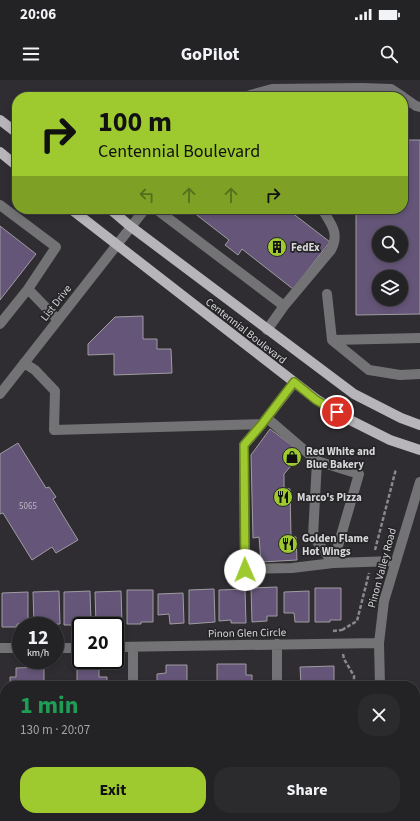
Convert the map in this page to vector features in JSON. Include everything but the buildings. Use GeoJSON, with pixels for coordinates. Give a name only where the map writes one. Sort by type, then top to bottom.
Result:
{"type":"FeatureCollection","features":[{"type":"Feature","properties":{"kind":"main road"},"geometry":{"type":"LineString","coordinates":[[0,120],[12,129]]}},
{"type":"Feature","properties":{"kind":"main road"},"geometry":{"type":"LineString","coordinates":[[0,152],[12,162]]}},
{"type":"Feature","properties":{"kind":"main road","name":"Centennial Boulevard"},"geometry":{"type":"LineString","coordinates":[[77,214],[316,400],[390,440],[420,450]]}},
{"type":"Feature","properties":{"kind":"main road","name":"Centennial Boulevard"},"geometry":{"type":"LineString","coordinates":[[116,214],[267,330],[354,394],[401,418],[420,424]]}},
{"type":"Feature","properties":{"kind":"street"},"geometry":{"type":"LineString","coordinates":[[261,92],[272,89],[362,88],[391,89],[396,92]]}},
{"type":"Feature","properties":{"kind":"street"},"geometry":{"type":"LineString","coordinates":[[408,100],[420,107]]}},
{"type":"Feature","properties":{"kind":"street"},"geometry":{"type":"LineString","coordinates":[[0,205],[56,247],[28,289],[0,324]]}},
{"type":"Feature","properties":{"kind":"street","name":"List Drive"},"geometry":{"type":"LineString","coordinates":[[0,394],[141,214]]}},
{"type":"Feature","properties":{"kind":"street"},"geometry":{"type":"LineString","coordinates":[[163,214],[284,306]]}},
{"type":"Feature","properties":{"kind":"street"},"geometry":{"type":"LineString","coordinates":[[267,330],[284,306],[331,250],[335,242],[334,228],[325,214]]}},
{"type":"Feature","properties":{"kind":"street"},"geometry":{"type":"LineString","coordinates":[[28,289],[58,320]]}},
{"type":"Feature","properties":{"kind":"street"},"geometry":{"type":"LineString","coordinates":[[327,294],[332,340],[369,370],[400,375],[420,374]]}},
{"type":"Feature","properties":{"kind":"street"},"geometry":{"type":"LineString","coordinates":[[332,340],[420,338]]}},
{"type":"Feature","properties":{"kind":"street"},"geometry":{"type":"LineString","coordinates":[[24,364],[35,370],[55,391],[54,430],[264,421],[317,461],[359,474],[333,563]]}},
{"type":"Feature","properties":{"kind":"street"},"geometry":{"type":"LineString","coordinates":[[294,382],[244,445],[245,570],[292,568],[333,563],[395,561]]}},
{"type":"Feature","properties":{"kind":"street"},"geometry":{"type":"LineString","coordinates":[[317,461],[312,536],[333,563]]}},
{"type":"Feature","properties":{"kind":"street","name":"Pinon Valley Road"},"geometry":{"type":"LineString","coordinates":[[380,681],[379,643],[384,601],[420,482]]}},
{"type":"Feature","properties":{"kind":"street","name":"Pinon Glen Circle"},"geometry":{"type":"LineString","coordinates":[[124,648],[379,643]]}},
{"type":"Feature","properties":{"kind":"street"},"geometry":{"type":"LineString","coordinates":[[277,644],[277,681]]}},
{"type":"Feature","properties":{"kind":"street"},"geometry":{"type":"LineString","coordinates":[[0,648],[12,648]]}},
{"type":"Feature","properties":{"kind":"street"},"geometry":{"type":"LineString","coordinates":[[133,648],[133,681]]}},
{"type":"Feature","properties":{"kind":"place","name":"FedEx"},"geometry":{"type":"Point","coordinates":[277,247]}},
{"type":"Feature","properties":{"kind":"place","name":"Red White and Blue Bakery"},"geometry":{"type":"Point","coordinates":[292,457]}},
{"type":"Feature","properties":{"kind":"place","name":"Marco's Pizza"},"geometry":{"type":"Point","coordinates":[283,497]}},
{"type":"Feature","properties":{"kind":"place","name":"Golden Flame Hot Wings"},"geometry":{"type":"Point","coordinates":[288,544]}},
{"type":"Feature","properties":{"kind":"route"},"geometry":{"type":"LineString","coordinates":[[245,570],[244,445],[294,382],[316,400],[337,412]]}}]}
